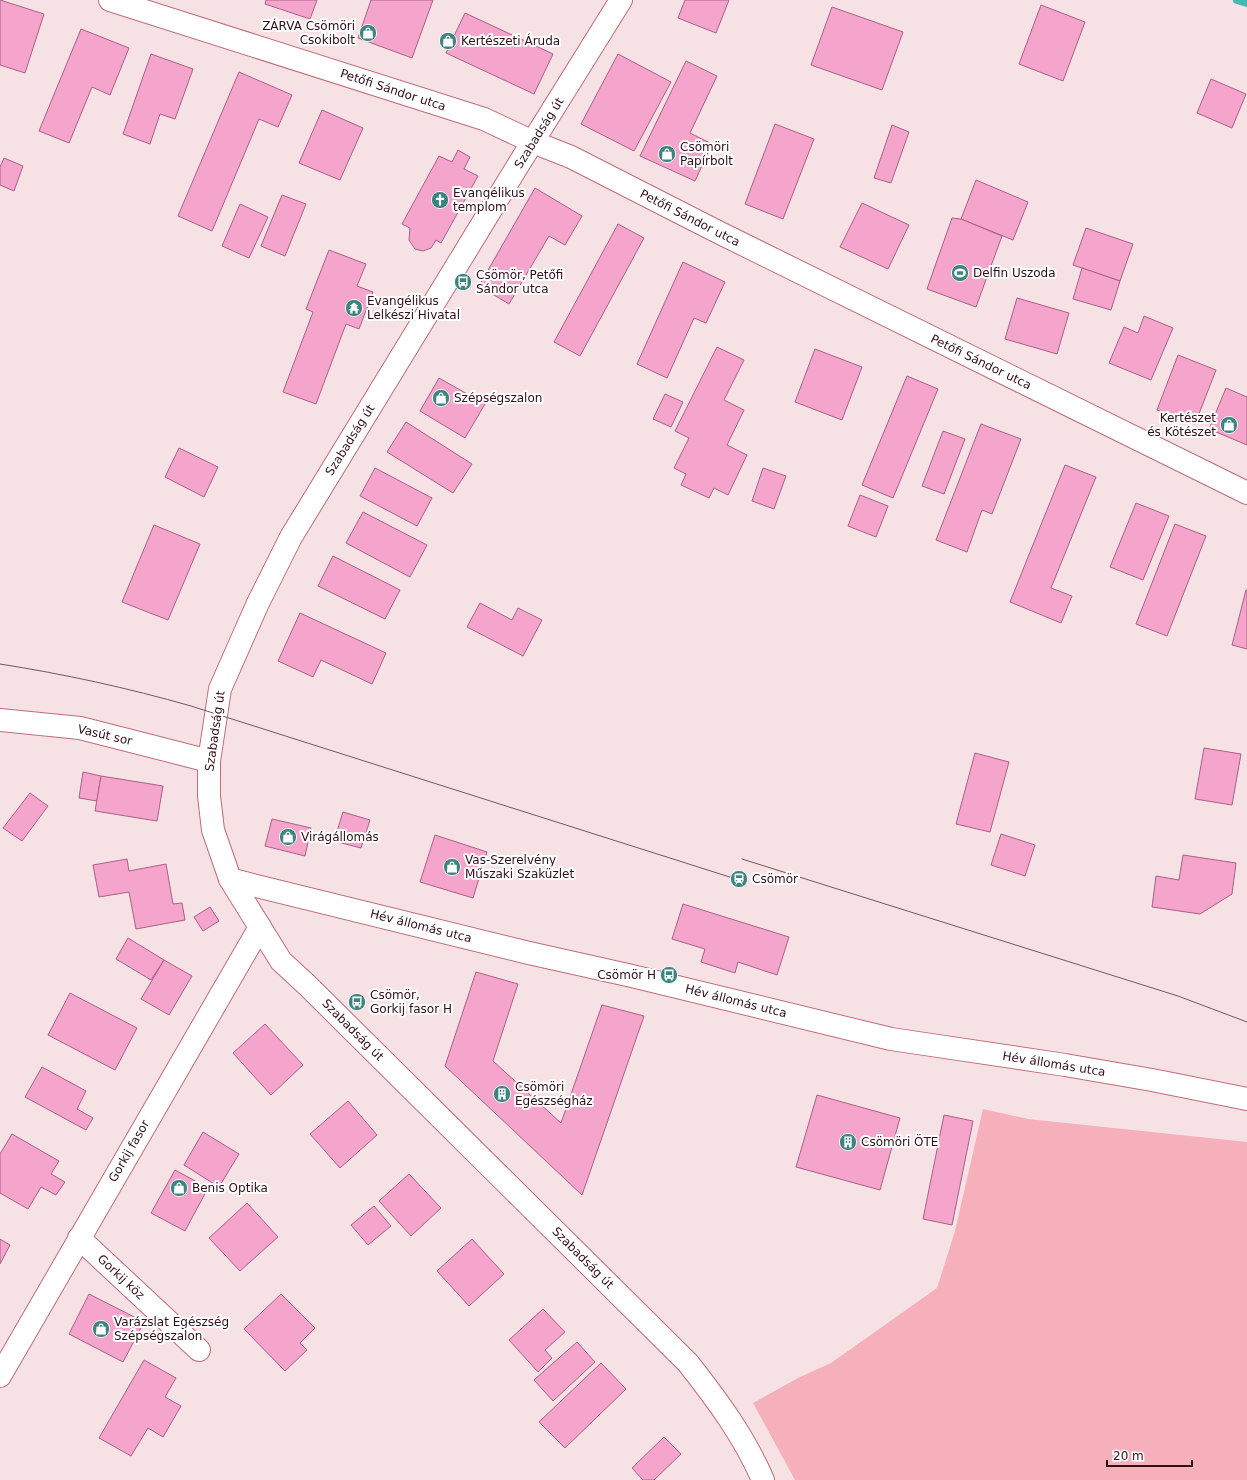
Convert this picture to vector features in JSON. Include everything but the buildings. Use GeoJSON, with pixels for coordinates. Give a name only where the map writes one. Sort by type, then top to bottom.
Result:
{"type":"FeatureCollection","features":[{"type":"Feature","properties":{"kind":"street","name":"Petőfi Sándor utca"},"geometry":{"type":"LineString","coordinates":[[110,0],[484,119],[533,142],[571,157],[718,232],[1247,493]]}},
{"type":"Feature","properties":{"kind":"street","name":"Szabadság út"},"geometry":{"type":"LineString","coordinates":[[621,0],[291,537],[258,603],[220,689],[209,760],[209,796],[213,830],[230,879],[281,961],[314,991],[688,1363],[719,1402],[743,1441],[763,1480]]}},
{"type":"Feature","properties":{"kind":"street","name":"Vasút sor"},"geometry":{"type":"LineString","coordinates":[[0,720],[80,728],[209,760]]}},
{"type":"Feature","properties":{"kind":"street","name":"Hév állomás utca"},"geometry":{"type":"LineString","coordinates":[[230,879],[513,949],[632,976],[891,1039],[1065,1065],[1152,1080],[1247,1099]]}},
{"type":"Feature","properties":{"kind":"street","name":"Gorkij fasor"},"geometry":{"type":"LineString","coordinates":[[0,1376],[260,927]]}},
{"type":"Feature","properties":{"kind":"street","name":"Gorkij köz"},"geometry":{"type":"LineString","coordinates":[[79,1238],[199,1350]]}},
{"type":"Feature","properties":{"kind":"shaded area"},"geometry":{"type":"Polygon","coordinates":[[[983,1109],[1028,1119],[1247,1142],[1247,1480],[795,1480],[753,1403],[798,1378],[831,1363],[937,1288],[955,1231],[983,1109]]]}},
{"type":"Feature","properties":{"kind":"waterway"},"geometry":{"type":"LineString","coordinates":[[1237,0],[1247,3]]}},
{"type":"Feature","properties":{"kind":"tram line"},"geometry":{"type":"LineString","coordinates":[[0,664],[96,682],[191,706],[736,879]]}},
{"type":"Feature","properties":{"kind":"tram line"},"geometry":{"type":"LineString","coordinates":[[742,859],[1178,996],[1247,1022]]}},
{"type":"Feature","properties":{"kind":"place","name":"ZÁRVA Csömöri Csokibolt"},"geometry":{"type":"Point","coordinates":[368,33]}},
{"type":"Feature","properties":{"kind":"place","name":"Kertészeti Áruda"},"geometry":{"type":"Point","coordinates":[448,41]}},
{"type":"Feature","properties":{"kind":"place","name":"Csömöri Papírbolt"},"geometry":{"type":"Point","coordinates":[667,154]}},
{"type":"Feature","properties":{"kind":"place","name":"Evangélikus templom"},"geometry":{"type":"Point","coordinates":[440,200]}},
{"type":"Feature","properties":{"kind":"place","name":"Delfin Uszoda"},"geometry":{"type":"Point","coordinates":[960,273]}},
{"type":"Feature","properties":{"kind":"place","name":"Csömör, Petőfi Sándor utca"},"geometry":{"type":"Point","coordinates":[463,282]}},
{"type":"Feature","properties":{"kind":"place","name":"Evangélikus Lelkészi Hivatal"},"geometry":{"type":"Point","coordinates":[354,308]}},
{"type":"Feature","properties":{"kind":"place","name":"Szépségszalon"},"geometry":{"type":"Point","coordinates":[441,398]}},
{"type":"Feature","properties":{"kind":"place","name":"Kertészet és Kötészet"},"geometry":{"type":"Point","coordinates":[1229,425]}},
{"type":"Feature","properties":{"kind":"place","name":"Virágállomás"},"geometry":{"type":"Point","coordinates":[288,837]}},
{"type":"Feature","properties":{"kind":"place","name":"Vas-Szerelvény Műszaki Szaküzlet"},"geometry":{"type":"Point","coordinates":[452,867]}},
{"type":"Feature","properties":{"kind":"place","name":"Csömör"},"geometry":{"type":"Point","coordinates":[739,879]}},
{"type":"Feature","properties":{"kind":"place","name":"Csömör H"},"geometry":{"type":"Point","coordinates":[669,975]}},
{"type":"Feature","properties":{"kind":"place","name":"Csömör, Gorkij fasor H"},"geometry":{"type":"Point","coordinates":[357,1002]}},
{"type":"Feature","properties":{"kind":"place","name":"Csömöri Egészségház"},"geometry":{"type":"Point","coordinates":[502,1094]}},
{"type":"Feature","properties":{"kind":"place","name":"Csömöri ÖTE"},"geometry":{"type":"Point","coordinates":[848,1142]}},
{"type":"Feature","properties":{"kind":"place","name":"Benis Optika"},"geometry":{"type":"Point","coordinates":[179,1188]}},
{"type":"Feature","properties":{"kind":"place","name":"Varázslat Egészség Szépségszalon"},"geometry":{"type":"Point","coordinates":[101,1329]}}]}
